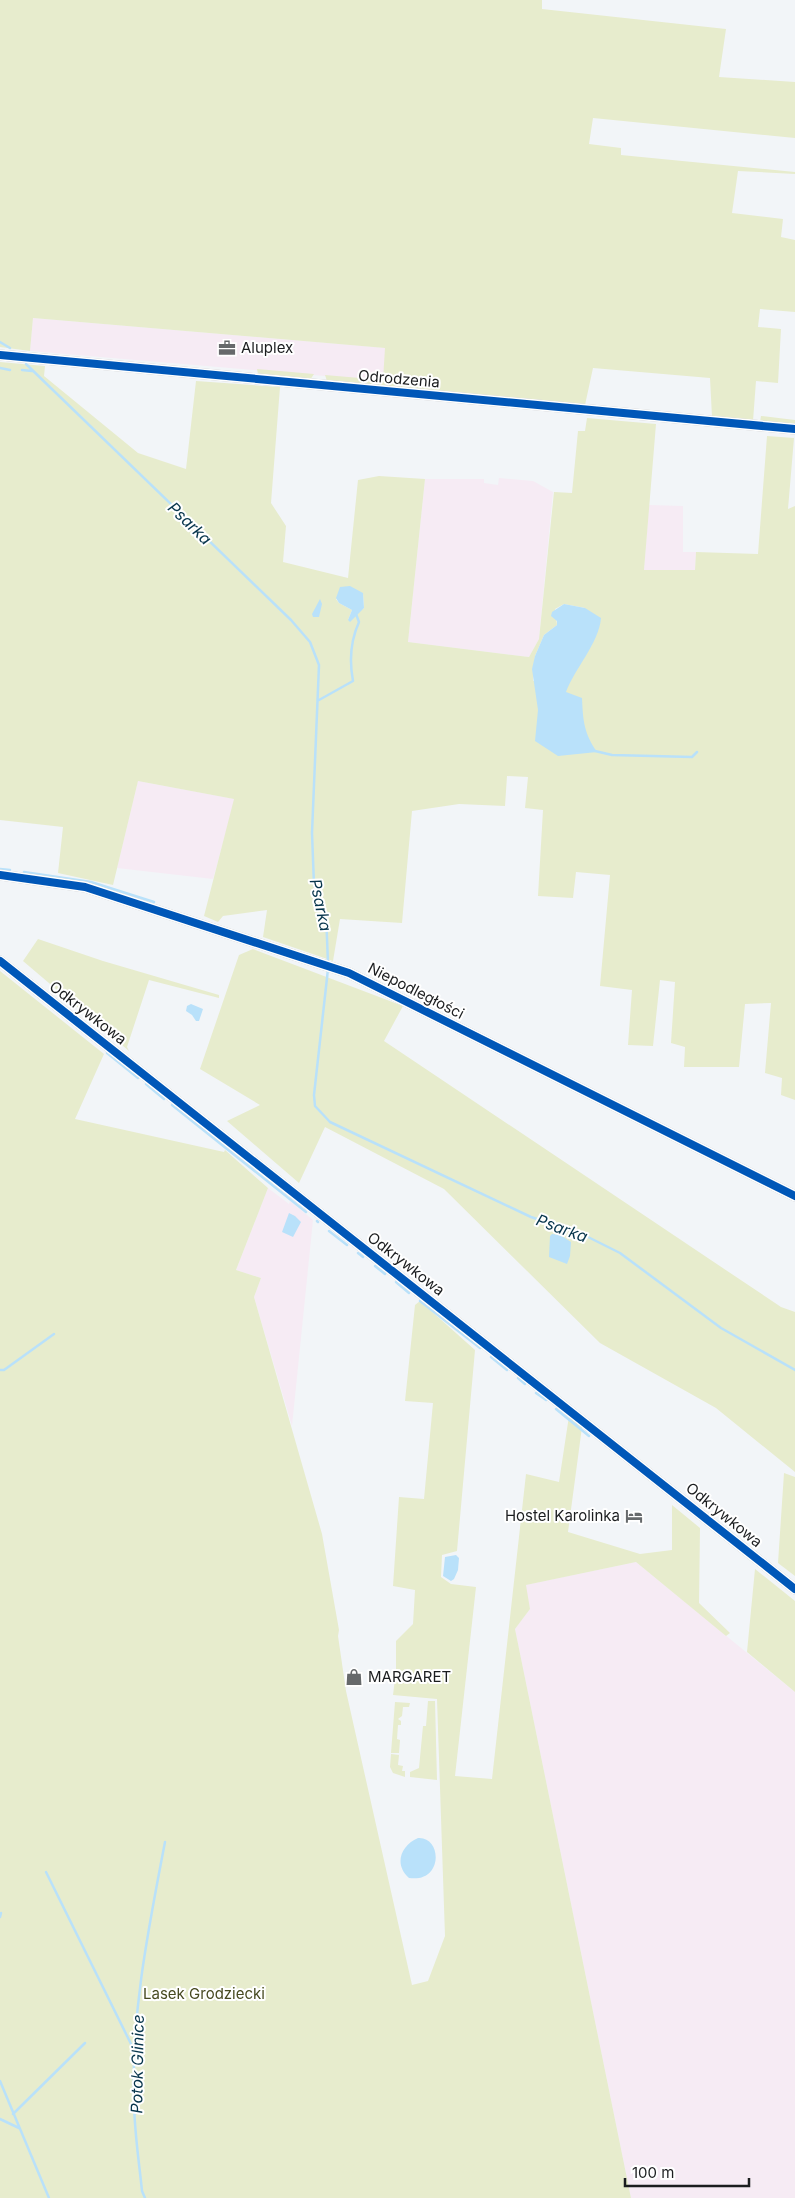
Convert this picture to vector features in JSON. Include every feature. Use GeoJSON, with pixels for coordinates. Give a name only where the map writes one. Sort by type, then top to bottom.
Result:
{"type":"FeatureCollection","features":[{"type":"Feature","properties":{"kind":"street","name":"Odrodzenia"},"geometry":{"type":"LineString","coordinates":[[2,356],[795,429]]}},
{"type":"Feature","properties":{"kind":"street","name":"Niepodległości"},"geometry":{"type":"LineString","coordinates":[[0,875],[84,888],[349,973],[795,1196]]}},
{"type":"Feature","properties":{"kind":"street","name":"Odkrywkowa"},"geometry":{"type":"LineString","coordinates":[[0,960],[795,1589]]}},
{"type":"Feature","properties":{"kind":"shaded area"},"geometry":{"type":"Polygon","coordinates":[[[33,318],[386,348],[383,381],[30,351],[33,318]]]}},
{"type":"Feature","properties":{"kind":"shaded area"},"geometry":{"type":"Polygon","coordinates":[[[499,478],[533,481],[553,492],[539,639],[529,657],[408,642],[425,479],[484,479],[484,483],[498,485],[499,478]]]}},
{"type":"Feature","properties":{"kind":"shaded area"},"geometry":{"type":"Polygon","coordinates":[[[649,505],[683,506],[683,552],[696,552],[695,570],[644,570],[649,505]]]}},
{"type":"Feature","properties":{"kind":"shaded area"},"geometry":{"type":"Polygon","coordinates":[[[138,781],[235,799],[213,879],[117,868],[138,781]]]}},
{"type":"Feature","properties":{"kind":"shaded area"},"geometry":{"type":"Polygon","coordinates":[[[268,1188],[289,1204],[290,1201],[313,1220],[292,1426],[254,1297],[261,1278],[236,1270],[268,1188]]]}},
{"type":"Feature","properties":{"kind":"shaded area"},"geometry":{"type":"Polygon","coordinates":[[[636,1562],[795,1692],[795,2198],[631,2198],[515,1629],[530,1609],[525,1585],[636,1562]]]}},
{"type":"Feature","properties":{"kind":"green space"},"geometry":{"type":"Polygon","coordinates":[[[0,0],[542,0],[542,9],[726,29],[719,77],[795,82],[795,138],[593,118],[589,144],[621,148],[621,155],[795,172],[795,174],[738,171],[732,213],[783,219],[781,237],[795,240],[795,312],[760,309],[758,327],[781,329],[778,383],[756,381],[753,421],[712,417],[710,378],[593,368],[585,405],[327,381],[325,375],[383,380],[385,348],[33,318],[30,351],[0,347],[0,0]]]}},
{"type":"Feature","properties":{"kind":"green space"},"geometry":{"type":"Polygon","coordinates":[[[0,362],[45,366],[44,376],[138,453],[186,469],[196,381],[280,387],[271,503],[286,526],[283,562],[348,578],[358,480],[379,476],[425,479],[408,642],[529,657],[539,639],[554,492],[572,493],[578,431],[585,431],[587,418],[656,424],[644,570],[695,570],[696,552],[758,554],[767,436],[794,438],[788,509],[795,506],[795,1100],[781,1095],[782,1078],[765,1073],[771,1003],[745,1004],[739,1067],[684,1067],[685,1047],[671,1043],[675,982],[660,980],[653,1046],[628,1045],[632,990],[600,986],[610,875],[576,872],[573,898],[538,896],[543,810],[525,808],[528,777],[507,776],[505,806],[459,804],[412,811],[402,923],[340,919],[333,961],[263,937],[267,910],[223,916],[218,922],[204,916],[234,799],[138,781],[113,885],[58,873],[63,827],[0,820],[0,362]],[[363,593],[336,599],[339,603],[352,610],[348,620],[364,608],[363,593]],[[564,604],[555,609],[557,625],[544,635],[535,656],[533,681],[583,659],[592,644],[585,608],[564,604]]]}},
{"type":"Feature","properties":{"kind":"green space"},"geometry":{"type":"Polygon","coordinates":[[[257,369],[314,374],[310,380],[258,374],[257,369]]]}},
{"type":"Feature","properties":{"kind":"green space"},"geometry":{"type":"Polygon","coordinates":[[[761,416],[795,420],[795,425],[760,422],[761,416]]]}},
{"type":"Feature","properties":{"kind":"green space"},"geometry":{"type":"Polygon","coordinates":[[[38,939],[103,961],[219,995],[219,998],[149,980],[127,1047],[129,1051],[23,961],[38,939]]]}},
{"type":"Feature","properties":{"kind":"green space"},"geometry":{"type":"Polygon","coordinates":[[[253,949],[403,1006],[384,1041],[781,1307],[795,1312],[795,1472],[716,1408],[600,1343],[444,1189],[325,1127],[299,1183],[227,1121],[260,1105],[200,1069],[239,955],[253,949]]]}},
{"type":"Feature","properties":{"kind":"green space","name":"Lasek Grodziecki"},"geometry":{"type":"Polygon","coordinates":[[[0,971],[104,1054],[75,1119],[224,1152],[225,1150],[268,1188],[236,1270],[261,1278],[254,1297],[322,1534],[339,1630],[338,1636],[346,1691],[412,1985],[428,1981],[445,1936],[437,1699],[393,1695],[396,1671],[396,1641],[413,1624],[415,1590],[393,1586],[399,1497],[424,1499],[433,1403],[405,1401],[415,1305],[420,1301],[475,1350],[457,1551],[442,1555],[441,1577],[451,1584],[476,1587],[455,1776],[492,1779],[526,1474],[559,1482],[569,1416],[582,1427],[568,1532],[640,1554],[672,1550],[672,1505],[700,1528],[699,1603],[730,1633],[726,1636],[636,1562],[526,1585],[530,1609],[515,1629],[631,2198],[0,2198],[0,971]]]}},
{"type":"Feature","properties":{"kind":"green space"},"geometry":{"type":"Polygon","coordinates":[[[784,1473],[795,1477],[795,1576],[778,1563],[784,1473]]]}},
{"type":"Feature","properties":{"kind":"green space"},"geometry":{"type":"Polygon","coordinates":[[[755,1569],[795,1601],[795,1692],[747,1652],[755,1569]]]}},
{"type":"Feature","properties":{"kind":"green space"},"geometry":{"type":"Polygon","coordinates":[[[428,1701],[435,1701],[437,1780],[410,1777],[410,1772],[419,1768],[423,1726],[426,1726],[428,1701]]]}},
{"type":"Feature","properties":{"kind":"green space"},"geometry":{"type":"Polygon","coordinates":[[[395,1702],[410,1703],[409,1707],[403,1707],[402,1716],[398,1719],[401,1721],[401,1725],[398,1725],[397,1739],[400,1740],[399,1753],[391,1753],[395,1702]]]}},
{"type":"Feature","properties":{"kind":"green space"},"geometry":{"type":"Polygon","coordinates":[[[391,1754],[399,1755],[398,1765],[403,1766],[402,1771],[405,1771],[405,1777],[393,1773],[390,1767],[391,1754]]]}},
{"type":"Feature","properties":{"kind":"water"},"geometry":{"type":"Polygon","coordinates":[[[350,586],[363,593],[364,608],[350,622],[348,620],[352,610],[339,603],[336,598],[340,587],[350,586]]]}},
{"type":"Feature","properties":{"kind":"water"},"geometry":{"type":"Polygon","coordinates":[[[320,599],[322,604],[319,617],[313,617],[312,614],[320,599]]]}},
{"type":"Feature","properties":{"kind":"water"},"geometry":{"type":"Polygon","coordinates":[[[564,604],[585,608],[601,618],[596,637],[566,692],[582,698],[585,726],[589,739],[597,752],[558,756],[535,741],[538,710],[532,669],[544,635],[557,625],[557,621],[551,616],[552,612],[564,604]]]}},
{"type":"Feature","properties":{"kind":"water"},"geometry":{"type":"Polygon","coordinates":[[[191,1004],[203,1009],[199,1021],[196,1021],[186,1011],[187,1006],[191,1004]]]}},
{"type":"Feature","properties":{"kind":"water"},"geometry":{"type":"Polygon","coordinates":[[[289,1213],[301,1222],[293,1237],[282,1232],[289,1213]]]}},
{"type":"Feature","properties":{"kind":"water"},"geometry":{"type":"Polygon","coordinates":[[[552,1234],[560,1235],[571,1242],[570,1256],[567,1264],[549,1257],[550,1236],[552,1234]]]}},
{"type":"Feature","properties":{"kind":"water"},"geometry":{"type":"Polygon","coordinates":[[[456,1555],[459,1558],[458,1570],[451,1581],[443,1576],[445,1557],[456,1555]]]}},
{"type":"Feature","properties":{"kind":"water"},"geometry":{"type":"Polygon","coordinates":[[[418,1838],[426,1839],[432,1844],[436,1859],[434,1867],[429,1874],[420,1878],[409,1878],[404,1873],[401,1856],[407,1846],[418,1838]]]}},
{"type":"Feature","properties":{"kind":"waterway","name":"Psarka"},"geometry":{"type":"LineString","coordinates":[[0,342],[10,348]]}},
{"type":"Feature","properties":{"kind":"waterway","name":"Psarka"},"geometry":{"type":"LineString","coordinates":[[26,364],[291,620],[310,642],[319,665],[312,833],[314,885],[326,914],[328,963]]}},
{"type":"Feature","properties":{"kind":"waterway"},"geometry":{"type":"LineString","coordinates":[[0,368],[10,370]]}},
{"type":"Feature","properties":{"kind":"waterway","name":"Psarka"},"geometry":{"type":"LineString","coordinates":[[22,370],[32,371]]}},
{"type":"Feature","properties":{"kind":"waterway"},"geometry":{"type":"LineString","coordinates":[[319,700],[353,681],[351,651],[359,622],[356,614]]}},
{"type":"Feature","properties":{"kind":"waterway"},"geometry":{"type":"LineString","coordinates":[[595,751],[612,755],[692,757],[697,752]]}},
{"type":"Feature","properties":{"kind":"waterway"},"geometry":{"type":"LineString","coordinates":[[0,869],[10,870]]}},
{"type":"Feature","properties":{"kind":"waterway"},"geometry":{"type":"LineString","coordinates":[[24,872],[91,882],[154,902]]}},
{"type":"Feature","properties":{"kind":"waterway","name":"Psarka"},"geometry":{"type":"LineString","coordinates":[[328,969],[314,1095],[315,1106],[330,1122],[531,1217],[580,1233],[620,1253],[721,1328],[795,1370]]}},
{"type":"Feature","properties":{"kind":"waterway"},"geometry":{"type":"LineString","coordinates":[[107,1053],[138,1078]]}},
{"type":"Feature","properties":{"kind":"waterway"},"geometry":{"type":"LineString","coordinates":[[146,1084],[164,1099]]}},
{"type":"Feature","properties":{"kind":"waterway"},"geometry":{"type":"LineString","coordinates":[[172,1105],[306,1212]]}},
{"type":"Feature","properties":{"kind":"waterway"},"geometry":{"type":"LineString","coordinates":[[329,1231],[347,1245]]}},
{"type":"Feature","properties":{"kind":"waterway"},"geometry":{"type":"LineString","coordinates":[[358,1253],[363,1257]]}},
{"type":"Feature","properties":{"kind":"waterway"},"geometry":{"type":"LineString","coordinates":[[375,1266],[385,1274]]}},
{"type":"Feature","properties":{"kind":"waterway"},"geometry":{"type":"LineString","coordinates":[[396,1282],[409,1293]]}},
{"type":"Feature","properties":{"kind":"waterway"},"geometry":{"type":"LineString","coordinates":[[420,1301],[480,1348]]}},
{"type":"Feature","properties":{"kind":"waterway"},"geometry":{"type":"LineString","coordinates":[[0,1370],[4,1370],[54,1334]]}},
{"type":"Feature","properties":{"kind":"waterway"},"geometry":{"type":"LineString","coordinates":[[491,1357],[507,1370]]}},
{"type":"Feature","properties":{"kind":"waterway"},"geometry":{"type":"LineString","coordinates":[[518,1378],[525,1384]]}},
{"type":"Feature","properties":{"kind":"waterway"},"geometry":{"type":"LineString","coordinates":[[536,1393],[546,1400]]}},
{"type":"Feature","properties":{"kind":"waterway"},"geometry":{"type":"LineString","coordinates":[[556,1409],[589,1436]]}},
{"type":"Feature","properties":{"kind":"waterway","name":"Potok Glinice"},"geometry":{"type":"LineString","coordinates":[[145,2198],[142,2191],[135,2123],[135,2035],[142,1970],[165,1842]]}},
{"type":"Feature","properties":{"kind":"waterway"},"geometry":{"type":"LineString","coordinates":[[46,1872],[134,2050]]}},
{"type":"Feature","properties":{"kind":"waterway"},"geometry":{"type":"LineString","coordinates":[[0,1917],[1,1913]]}},
{"type":"Feature","properties":{"kind":"waterway"},"geometry":{"type":"LineString","coordinates":[[13,2114],[85,2043]]}},
{"type":"Feature","properties":{"kind":"waterway","name":"Potok Glinice"},"geometry":{"type":"LineString","coordinates":[[0,2081],[49,2198]]}},
{"type":"Feature","properties":{"kind":"waterway","name":"Potok Glinice"},"geometry":{"type":"LineString","coordinates":[[0,2119],[19,2128]]}},
{"type":"Feature","properties":{"kind":"cycle path"},"geometry":{"type":"LineString","coordinates":[[0,355],[795,429]]}},
{"type":"Feature","properties":{"kind":"cycle path"},"geometry":{"type":"LineString","coordinates":[[0,875],[85,887],[349,973],[795,1196]]}},
{"type":"Feature","properties":{"kind":"cycle path"},"geometry":{"type":"LineString","coordinates":[[0,961],[795,1589]]}},
{"type":"Feature","properties":{"kind":"place","name":"Aluplex"},"geometry":{"type":"Point","coordinates":[227,348]}},
{"type":"Feature","properties":{"kind":"place","name":"Hostel Karolinka"},"geometry":{"type":"Point","coordinates":[634,1516]}},
{"type":"Feature","properties":{"kind":"place","name":"MARGARET"},"geometry":{"type":"Point","coordinates":[354,1677]}}]}
